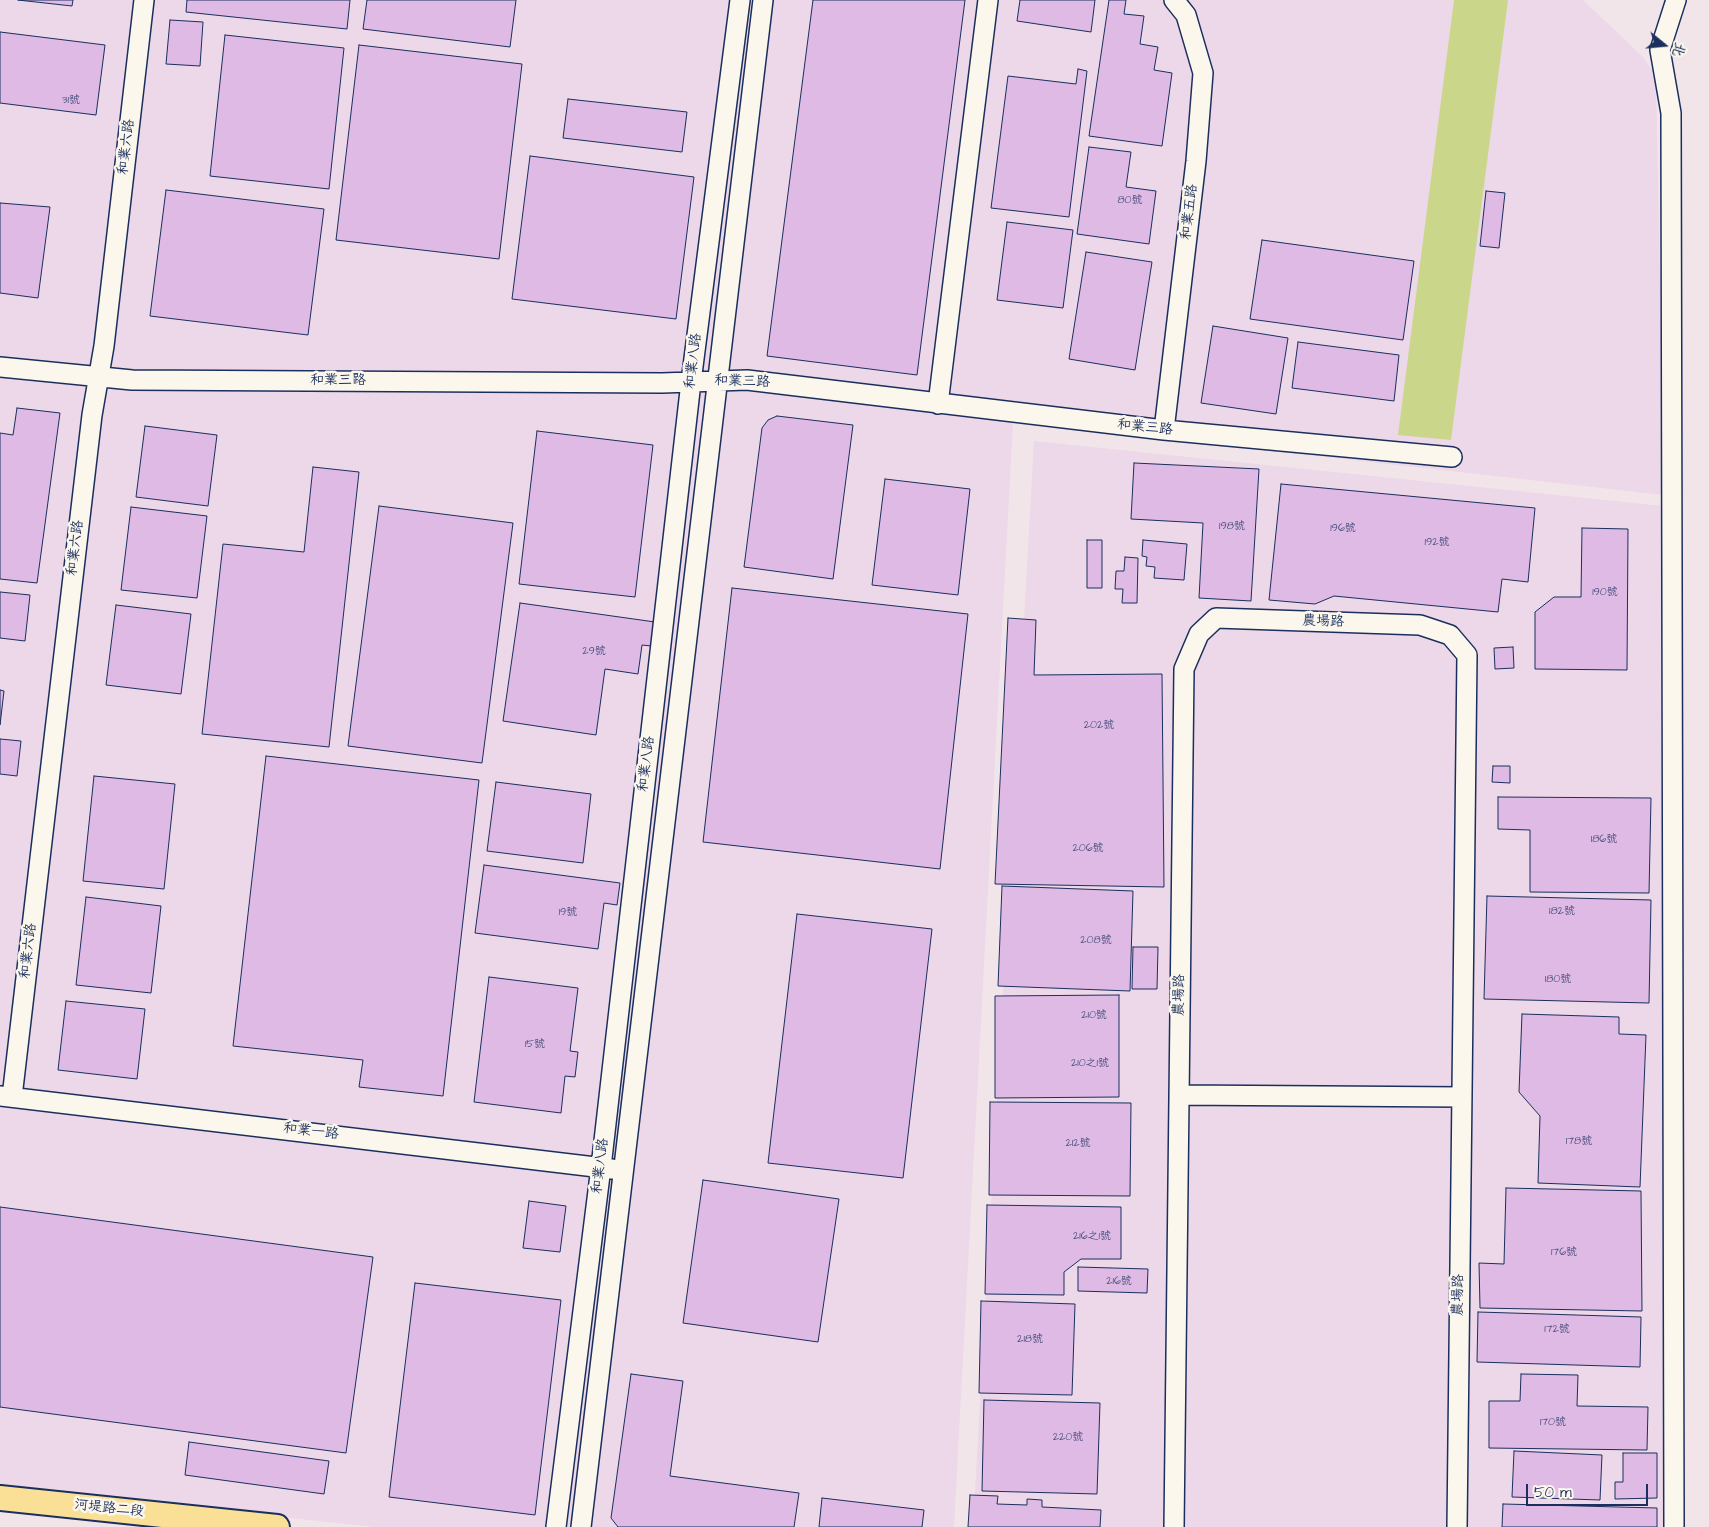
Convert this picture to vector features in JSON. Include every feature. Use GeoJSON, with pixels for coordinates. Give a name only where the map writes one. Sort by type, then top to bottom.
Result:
{"type":"FeatureCollection","features":[{"type":"Feature","properties":{"kind":"main road","name":"河堤路二段"},"geometry":{"type":"LineString","coordinates":[[0,1498],[277,1527]]}},
{"type":"Feature","properties":{"kind":"street","name":"和業六路"},"geometry":{"type":"LineString","coordinates":[[6,1096],[98,377],[104,346],[144,0]]}},
{"type":"Feature","properties":{"kind":"street","name":"和業八路"},"geometry":{"type":"LineString","coordinates":[[556,1527],[601,1167],[691,382],[740,0]]}},
{"type":"Feature","properties":{"kind":"street","name":"和業八路"},"geometry":{"type":"LineString","coordinates":[[581,1527],[622,1170],[763,0]]}},
{"type":"Feature","properties":{"kind":"street"},"geometry":{"type":"LineString","coordinates":[[938,404],[988,0]]}},
{"type":"Feature","properties":{"kind":"street","name":"和業五路"},"geometry":{"type":"LineString","coordinates":[[1164,430],[1196,161],[1203,73],[1186,15],[1174,0]]}},
{"type":"Feature","properties":{"kind":"street"},"geometry":{"type":"LineString","coordinates":[[1674,1527],[1671,114],[1660,50],[1676,0]]}},
{"type":"Feature","properties":{"kind":"street","name":"和業三路"},"geometry":{"type":"LineString","coordinates":[[0,367],[132,380],[691,382],[747,380],[1164,430],[1452,457]]}},
{"type":"Feature","properties":{"kind":"street","name":"農場路"},"geometry":{"type":"LineString","coordinates":[[1174,1527],[1184,669],[1199,634],[1216,618],[1420,625],[1450,635],[1467,654],[1456,1527]]}},
{"type":"Feature","properties":{"kind":"street"},"geometry":{"type":"LineString","coordinates":[[1179,1095],[1462,1098]]}},
{"type":"Feature","properties":{"kind":"street","name":"和業一路"},"geometry":{"type":"LineString","coordinates":[[6,1096],[622,1170]]}},
{"type":"Feature","properties":{"kind":"shaded area"},"geometry":{"type":"Polygon","coordinates":[[[0,0],[1583,0],[1643,57],[1656,76],[1664,495],[1013,422],[954,1527],[375,1527],[0,1487],[0,0]]]}},
{"type":"Feature","properties":{"kind":"shaded area"},"geometry":{"type":"Polygon","coordinates":[[[1034,441],[1663,506],[1671,1527],[973,1527],[1034,441]]]}},
{"type":"Feature","properties":{"kind":"green space"},"geometry":{"type":"Polygon","coordinates":[[[1454,0],[1508,0],[1451,440],[1398,435],[1454,0]]]}},
{"type":"Feature","properties":{"kind":"building"},"geometry":{"type":"Polygon","coordinates":[[[18,0],[73,0],[72,6],[18,0]]]}},
{"type":"Feature","properties":{"kind":"building"},"geometry":{"type":"Polygon","coordinates":[[[187,0],[350,0],[347,29],[186,12],[187,0]]]}},
{"type":"Feature","properties":{"kind":"building"},"geometry":{"type":"Polygon","coordinates":[[[367,0],[516,0],[510,47],[363,29],[367,0]]]}},
{"type":"Feature","properties":{"kind":"building"},"geometry":{"type":"Polygon","coordinates":[[[813,0],[965,0],[917,375],[767,356],[813,0]]]}},
{"type":"Feature","properties":{"kind":"building"},"geometry":{"type":"Polygon","coordinates":[[[1020,0],[1095,0],[1091,32],[1017,21],[1020,0]]]}},
{"type":"Feature","properties":{"kind":"building"},"geometry":{"type":"Polygon","coordinates":[[[1109,0],[1126,0],[1124,14],[1144,16],[1140,44],[1158,47],[1154,70],[1172,73],[1162,146],[1089,136],[1109,0]]]}},
{"type":"Feature","properties":{"kind":"building"},"geometry":{"type":"Polygon","coordinates":[[[170,20],[203,22],[200,66],[166,64],[170,20]]]}},
{"type":"Feature","properties":{"kind":"building"},"geometry":{"type":"Polygon","coordinates":[[[0,32],[105,45],[96,115],[0,103],[0,32]]]}},
{"type":"Feature","properties":{"kind":"building"},"geometry":{"type":"Polygon","coordinates":[[[225,35],[344,48],[329,189],[210,176],[225,35]]]}},
{"type":"Feature","properties":{"kind":"building"},"geometry":{"type":"Polygon","coordinates":[[[359,45],[522,64],[499,259],[336,240],[359,45]]]}},
{"type":"Feature","properties":{"kind":"building"},"geometry":{"type":"Polygon","coordinates":[[[1078,69],[1087,71],[1069,217],[991,208],[1008,76],[1076,84],[1078,69]]]}},
{"type":"Feature","properties":{"kind":"building"},"geometry":{"type":"Polygon","coordinates":[[[568,99],[687,112],[682,152],[563,138],[568,99]]]}},
{"type":"Feature","properties":{"kind":"building"},"geometry":{"type":"Polygon","coordinates":[[[1089,147],[1131,152],[1126,187],[1156,191],[1149,244],[1077,234],[1089,147]]]}},
{"type":"Feature","properties":{"kind":"building"},"geometry":{"type":"Polygon","coordinates":[[[530,156],[694,177],[676,319],[512,299],[530,156]]]}},
{"type":"Feature","properties":{"kind":"building"},"geometry":{"type":"Polygon","coordinates":[[[166,190],[324,209],[308,335],[150,316],[166,190]]]}},
{"type":"Feature","properties":{"kind":"building"},"geometry":{"type":"Polygon","coordinates":[[[1486,191],[1505,193],[1499,248],[1480,246],[1486,191]]]}},
{"type":"Feature","properties":{"kind":"building"},"geometry":{"type":"Polygon","coordinates":[[[0,203],[50,207],[38,298],[0,293],[0,203]]]}},
{"type":"Feature","properties":{"kind":"building"},"geometry":{"type":"Polygon","coordinates":[[[1007,222],[1073,230],[1063,308],[997,300],[1007,222]]]}},
{"type":"Feature","properties":{"kind":"building"},"geometry":{"type":"Polygon","coordinates":[[[1262,240],[1414,261],[1403,340],[1250,319],[1262,240]]]}},
{"type":"Feature","properties":{"kind":"building"},"geometry":{"type":"Polygon","coordinates":[[[1086,252],[1152,262],[1135,370],[1069,359],[1086,252]]]}},
{"type":"Feature","properties":{"kind":"building"},"geometry":{"type":"Polygon","coordinates":[[[1213,326],[1288,338],[1276,414],[1201,403],[1213,326]]]}},
{"type":"Feature","properties":{"kind":"building"},"geometry":{"type":"Polygon","coordinates":[[[1298,342],[1399,355],[1394,401],[1292,388],[1298,342]]]}},
{"type":"Feature","properties":{"kind":"building"},"geometry":{"type":"Polygon","coordinates":[[[17,408],[60,413],[37,583],[0,579],[0,433],[13,435],[17,408]]]}},
{"type":"Feature","properties":{"kind":"building"},"geometry":{"type":"Polygon","coordinates":[[[777,416],[853,425],[833,579],[744,567],[762,428],[768,420],[777,416]]]}},
{"type":"Feature","properties":{"kind":"building"},"geometry":{"type":"Polygon","coordinates":[[[145,426],[217,435],[208,506],[136,497],[145,426]]]}},
{"type":"Feature","properties":{"kind":"building"},"geometry":{"type":"Polygon","coordinates":[[[537,431],[653,445],[635,597],[519,584],[537,431]]]}},
{"type":"Feature","properties":{"kind":"building"},"geometry":{"type":"Polygon","coordinates":[[[1134,463],[1259,469],[1251,601],[1199,598],[1203,523],[1131,519],[1134,463]]]}},
{"type":"Feature","properties":{"kind":"building"},"geometry":{"type":"Polygon","coordinates":[[[313,467],[359,472],[329,747],[202,734],[223,544],[304,552],[313,467]]]}},
{"type":"Feature","properties":{"kind":"building"},"geometry":{"type":"Polygon","coordinates":[[[885,479],[970,489],[958,595],[872,585],[885,479]]]}},
{"type":"Feature","properties":{"kind":"building"},"geometry":{"type":"Polygon","coordinates":[[[1281,484],[1535,508],[1528,582],[1502,579],[1498,612],[1334,596],[1315,604],[1269,600],[1281,484]]]}},
{"type":"Feature","properties":{"kind":"building"},"geometry":{"type":"Polygon","coordinates":[[[379,506],[513,523],[482,763],[348,746],[379,506]]]}},
{"type":"Feature","properties":{"kind":"building"},"geometry":{"type":"Polygon","coordinates":[[[131,507],[207,516],[197,598],[121,590],[131,507]]]}},
{"type":"Feature","properties":{"kind":"building"},"geometry":{"type":"Polygon","coordinates":[[[1582,528],[1628,529],[1627,670],[1535,669],[1535,612],[1554,597],[1581,597],[1582,528]]]}},
{"type":"Feature","properties":{"kind":"building"},"geometry":{"type":"Polygon","coordinates":[[[1087,540],[1102,540],[1102,588],[1087,588],[1087,540]]]}},
{"type":"Feature","properties":{"kind":"building"},"geometry":{"type":"Polygon","coordinates":[[[1143,540],[1187,544],[1184,580],[1154,578],[1155,567],[1146,566],[1147,557],[1142,556],[1143,540]]]}},
{"type":"Feature","properties":{"kind":"building"},"geometry":{"type":"Polygon","coordinates":[[[1125,557],[1138,558],[1137,603],[1122,603],[1123,589],[1115,589],[1116,571],[1124,571],[1125,557]]]}},
{"type":"Feature","properties":{"kind":"building"},"geometry":{"type":"Polygon","coordinates":[[[732,588],[968,614],[940,869],[703,842],[732,588]]]}},
{"type":"Feature","properties":{"kind":"building"},"geometry":{"type":"Polygon","coordinates":[[[0,592],[30,595],[25,641],[0,638],[0,592]]]}},
{"type":"Feature","properties":{"kind":"building"},"geometry":{"type":"Polygon","coordinates":[[[520,603],[655,622],[651,646],[642,645],[638,674],[605,669],[596,735],[503,721],[520,603]]]}},
{"type":"Feature","properties":{"kind":"building"},"geometry":{"type":"Polygon","coordinates":[[[116,605],[191,614],[181,694],[106,685],[116,605]]]}},
{"type":"Feature","properties":{"kind":"building"},"geometry":{"type":"Polygon","coordinates":[[[1008,618],[1036,620],[1034,675],[1162,674],[1164,887],[995,884],[1008,618]]]}},
{"type":"Feature","properties":{"kind":"building"},"geometry":{"type":"Polygon","coordinates":[[[1513,647],[1514,668],[1495,669],[1494,648],[1513,647]]]}},
{"type":"Feature","properties":{"kind":"building"},"geometry":{"type":"Polygon","coordinates":[[[0,690],[4,691],[0,725],[0,690]]]}},
{"type":"Feature","properties":{"kind":"building"},"geometry":{"type":"Polygon","coordinates":[[[0,739],[21,741],[17,776],[0,774],[0,739]]]}},
{"type":"Feature","properties":{"kind":"building"},"geometry":{"type":"Polygon","coordinates":[[[266,756],[479,780],[443,1096],[359,1087],[363,1060],[233,1046],[266,756]]]}},
{"type":"Feature","properties":{"kind":"building"},"geometry":{"type":"Polygon","coordinates":[[[1493,766],[1510,766],[1510,783],[1492,782],[1493,766]]]}},
{"type":"Feature","properties":{"kind":"building"},"geometry":{"type":"Polygon","coordinates":[[[94,776],[175,784],[164,889],[83,881],[94,776]]]}},
{"type":"Feature","properties":{"kind":"building"},"geometry":{"type":"Polygon","coordinates":[[[496,782],[591,794],[583,863],[487,851],[496,782]]]}},
{"type":"Feature","properties":{"kind":"building"},"geometry":{"type":"Polygon","coordinates":[[[1498,797],[1651,798],[1649,893],[1530,892],[1530,830],[1498,829],[1498,797]]]}},
{"type":"Feature","properties":{"kind":"building"},"geometry":{"type":"Polygon","coordinates":[[[484,865],[620,883],[617,905],[604,903],[598,949],[475,933],[484,865]]]}},
{"type":"Feature","properties":{"kind":"building"},"geometry":{"type":"Polygon","coordinates":[[[1002,886],[1133,891],[1130,991],[998,986],[1002,886]]]}},
{"type":"Feature","properties":{"kind":"building"},"geometry":{"type":"Polygon","coordinates":[[[1487,896],[1651,900],[1649,1003],[1484,999],[1487,896]]]}},
{"type":"Feature","properties":{"kind":"building"},"geometry":{"type":"Polygon","coordinates":[[[86,897],[161,906],[151,993],[76,985],[86,897]]]}},
{"type":"Feature","properties":{"kind":"building"},"geometry":{"type":"Polygon","coordinates":[[[797,914],[932,929],[903,1178],[768,1163],[797,914]]]}},
{"type":"Feature","properties":{"kind":"building"},"geometry":{"type":"Polygon","coordinates":[[[1133,947],[1158,947],[1157,989],[1132,989],[1133,947]]]}},
{"type":"Feature","properties":{"kind":"building"},"geometry":{"type":"Polygon","coordinates":[[[489,977],[578,988],[570,1051],[578,1052],[575,1077],[565,1076],[561,1113],[474,1102],[489,977]]]}},
{"type":"Feature","properties":{"kind":"building"},"geometry":{"type":"Polygon","coordinates":[[[1119,995],[1119,1097],[995,1098],[995,996],[1119,995]]]}},
{"type":"Feature","properties":{"kind":"building"},"geometry":{"type":"Polygon","coordinates":[[[66,1001],[145,1009],[137,1079],[58,1070],[66,1001]]]}},
{"type":"Feature","properties":{"kind":"building"},"geometry":{"type":"Polygon","coordinates":[[[1522,1014],[1619,1017],[1619,1034],[1646,1035],[1640,1187],[1538,1183],[1540,1116],[1519,1092],[1522,1014]]]}},
{"type":"Feature","properties":{"kind":"building"},"geometry":{"type":"Polygon","coordinates":[[[990,1102],[1131,1103],[1130,1196],[989,1195],[990,1102]]]}},
{"type":"Feature","properties":{"kind":"building"},"geometry":{"type":"Polygon","coordinates":[[[703,1180],[839,1199],[818,1342],[683,1323],[703,1180]]]}},
{"type":"Feature","properties":{"kind":"building"},"geometry":{"type":"Polygon","coordinates":[[[1506,1188],[1641,1191],[1642,1311],[1480,1308],[1479,1263],[1504,1264],[1506,1188]]]}},
{"type":"Feature","properties":{"kind":"building"},"geometry":{"type":"Polygon","coordinates":[[[529,1201],[566,1206],[560,1252],[523,1248],[529,1201]]]}},
{"type":"Feature","properties":{"kind":"building"},"geometry":{"type":"Polygon","coordinates":[[[987,1205],[1121,1207],[1121,1259],[1081,1259],[1064,1272],[1064,1295],[985,1294],[987,1205]]]}},
{"type":"Feature","properties":{"kind":"building"},"geometry":{"type":"Polygon","coordinates":[[[0,1207],[373,1257],[346,1453],[0,1407],[0,1207]]]}},
{"type":"Feature","properties":{"kind":"building"},"geometry":{"type":"Polygon","coordinates":[[[1078,1267],[1148,1269],[1147,1293],[1078,1291],[1078,1267]]]}},
{"type":"Feature","properties":{"kind":"building"},"geometry":{"type":"Polygon","coordinates":[[[415,1283],[561,1300],[535,1515],[389,1497],[415,1283]]]}},
{"type":"Feature","properties":{"kind":"building"},"geometry":{"type":"Polygon","coordinates":[[[981,1301],[1075,1304],[1072,1395],[979,1393],[981,1301]]]}},
{"type":"Feature","properties":{"kind":"building"},"geometry":{"type":"Polygon","coordinates":[[[1478,1312],[1641,1317],[1640,1367],[1477,1362],[1478,1312]]]}},
{"type":"Feature","properties":{"kind":"building"},"geometry":{"type":"Polygon","coordinates":[[[631,1374],[683,1381],[670,1476],[799,1493],[794,1527],[618,1527],[611,1518],[631,1374]]]}},
{"type":"Feature","properties":{"kind":"building"},"geometry":{"type":"Polygon","coordinates":[[[1521,1374],[1578,1375],[1577,1406],[1648,1407],[1647,1450],[1489,1448],[1489,1401],[1520,1401],[1521,1374]]]}},
{"type":"Feature","properties":{"kind":"building"},"geometry":{"type":"Polygon","coordinates":[[[984,1400],[1100,1403],[1097,1494],[982,1491],[984,1400]]]}},
{"type":"Feature","properties":{"kind":"building"},"geometry":{"type":"Polygon","coordinates":[[[189,1442],[329,1461],[324,1494],[185,1475],[189,1442]]]}},
{"type":"Feature","properties":{"kind":"building"},"geometry":{"type":"Polygon","coordinates":[[[1514,1451],[1602,1455],[1600,1500],[1512,1497],[1514,1451]]]}},
{"type":"Feature","properties":{"kind":"building"},"geometry":{"type":"Polygon","coordinates":[[[1623,1453],[1657,1453],[1657,1498],[1615,1499],[1615,1482],[1623,1482],[1623,1453]]]}},
{"type":"Feature","properties":{"kind":"building"},"geometry":{"type":"Polygon","coordinates":[[[970,1495],[998,1496],[997,1504],[1027,1505],[1027,1499],[1042,1500],[1042,1507],[1101,1510],[1100,1527],[968,1527],[970,1495]]]}},
{"type":"Feature","properties":{"kind":"building"},"geometry":{"type":"Polygon","coordinates":[[[822,1498],[924,1510],[922,1527],[819,1527],[822,1498]]]}},
{"type":"Feature","properties":{"kind":"building"},"geometry":{"type":"Polygon","coordinates":[[[1503,1504],[1657,1508],[1657,1527],[1502,1527],[1503,1504]]]}}]}
